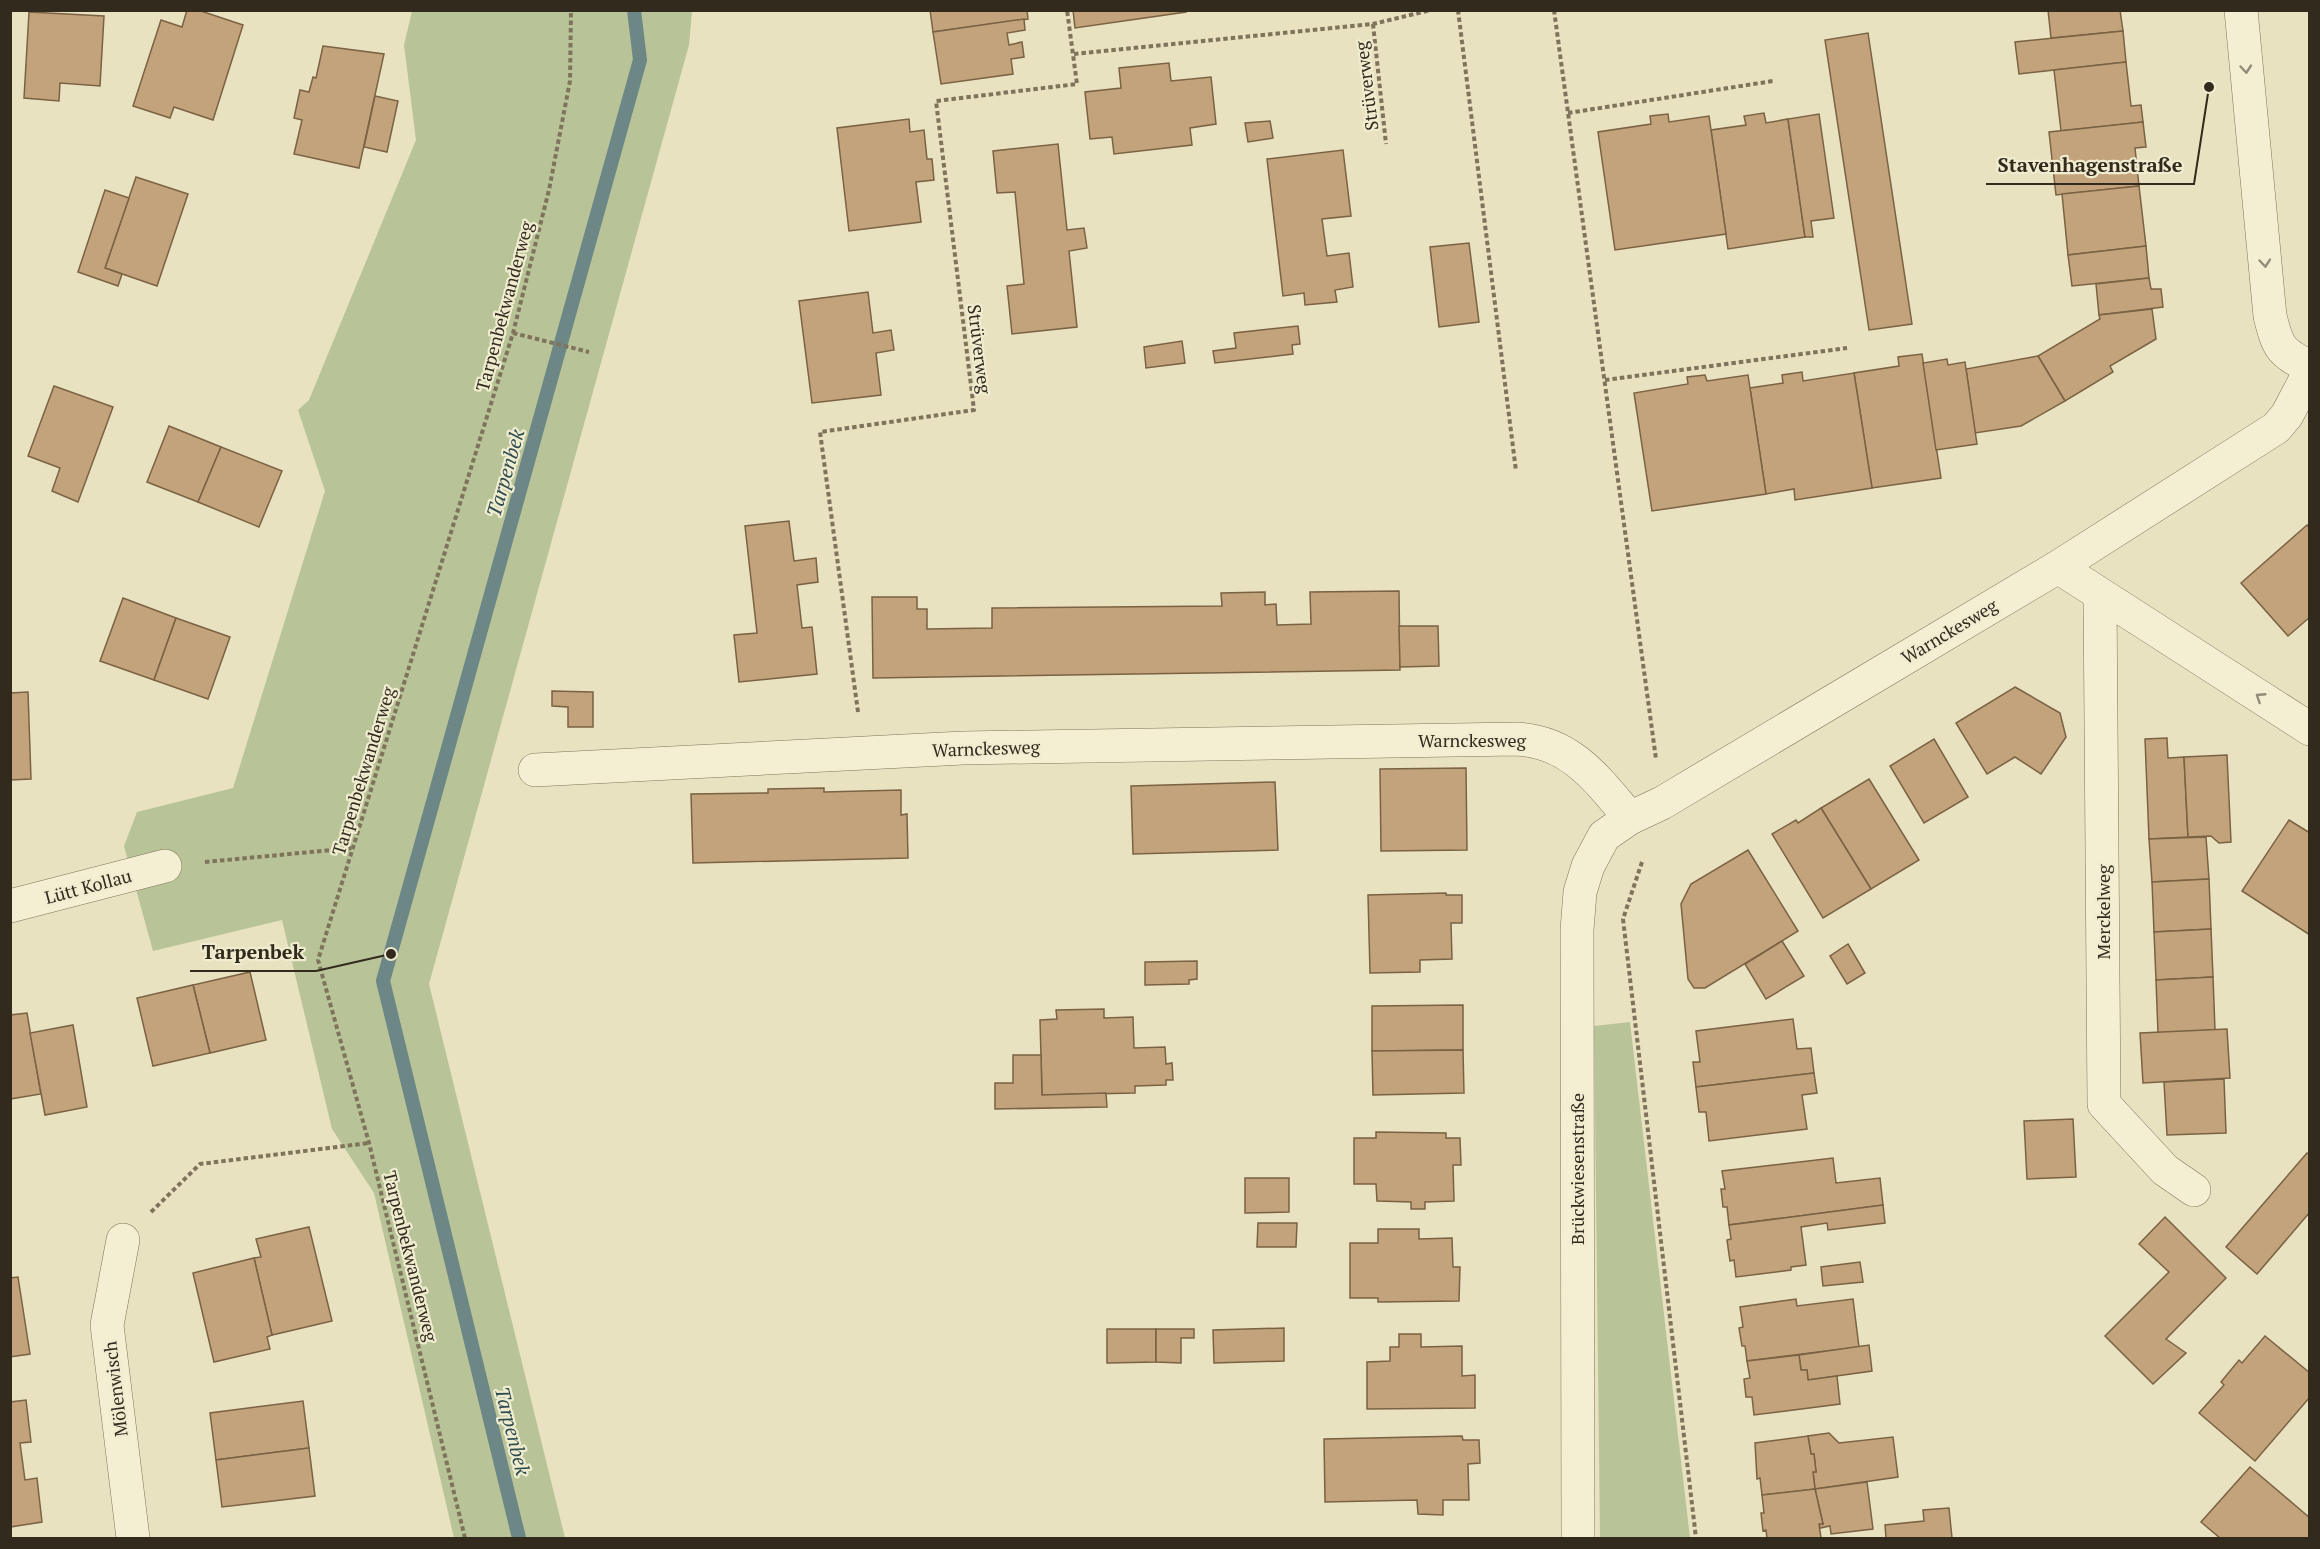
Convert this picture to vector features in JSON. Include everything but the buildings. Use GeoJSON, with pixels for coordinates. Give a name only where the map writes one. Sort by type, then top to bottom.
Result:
{"type":"FeatureCollection","features":[{"type":"Feature","properties":{"kind":"street"},"geometry":{"type":"LineString","coordinates":[[2241,10],[2270,316],[2276,339],[2288,355],[2310,369]]}},
{"type":"Feature","properties":{"kind":"street","name":"Warnckesweg"},"geometry":{"type":"LineString","coordinates":[[535,770],[963,748],[1529,739],[1560,749],[1574,757],[1630,818],[1662,803],[2058,567],[2276,428],[2287,415],[2310,369]]}},
{"type":"Feature","properties":{"kind":"street"},"geometry":{"type":"LineString","coordinates":[[2058,567],[2310,729]]}},
{"type":"Feature","properties":{"kind":"street","name":"Merckelweg"},"geometry":{"type":"LineString","coordinates":[[2100,595],[2104,1104],[2165,1170],[2194,1190]]}},
{"type":"Feature","properties":{"kind":"street","name":"Brückwiesenstraße"},"geometry":{"type":"LineString","coordinates":[[1578,1539],[1576,930],[1580,892],[1588,866],[1604,836],[1630,818]]}},
{"type":"Feature","properties":{"kind":"street","name":"Lütt Kollau"},"geometry":{"type":"LineString","coordinates":[[10,906],[165,866]]}},
{"type":"Feature","properties":{"kind":"street","name":"Mölenwisch"},"geometry":{"type":"LineString","coordinates":[[123,1240],[107,1325],[133,1539]]}},
{"type":"Feature","properties":{"kind":"path","name":"Tarpenbekwanderweg"},"geometry":{"type":"LineString","coordinates":[[465,1539],[369,1143],[318,960],[513,333],[549,190],[570,81],[571,10]]}},
{"type":"Feature","properties":{"kind":"path","name":"Strüverweg"},"geometry":{"type":"LineString","coordinates":[[863,753],[820,432],[974,410],[936,101],[1077,84],[1067,10]]}},
{"type":"Feature","properties":{"kind":"path"},"geometry":{"type":"LineString","coordinates":[[1074,54],[1372,24],[1431,10]]}},
{"type":"Feature","properties":{"kind":"path"},"geometry":{"type":"LineString","coordinates":[[1458,10],[1516,471]]}},
{"type":"Feature","properties":{"kind":"path"},"geometry":{"type":"LineString","coordinates":[[1554,10],[1662,803],[1623,919],[1696,1539]]}},
{"type":"Feature","properties":{"kind":"path","name":"Strüverweg"},"geometry":{"type":"LineString","coordinates":[[1372,24],[1386,144]]}},
{"type":"Feature","properties":{"kind":"path"},"geometry":{"type":"LineString","coordinates":[[1568,113],[1773,81]]}},
{"type":"Feature","properties":{"kind":"path"},"geometry":{"type":"LineString","coordinates":[[513,333],[589,352]]}},
{"type":"Feature","properties":{"kind":"path"},"geometry":{"type":"LineString","coordinates":[[1605,380],[1847,348]]}},
{"type":"Feature","properties":{"kind":"path"},"geometry":{"type":"LineString","coordinates":[[165,866],[353,848]]}},
{"type":"Feature","properties":{"kind":"path"},"geometry":{"type":"LineString","coordinates":[[123,1240],[200,1164],[369,1143]]}},
{"type":"Feature","properties":{"kind":"green space"},"geometry":{"type":"Polygon","coordinates":[[[412,11],[692,11],[689,45],[429,984],[565,1538],[454,1538],[374,1193],[332,1129],[282,920],[153,951],[124,846],[137,812],[233,788],[325,491],[298,410],[309,400],[416,140],[404,45],[412,11]]]}},
{"type":"Feature","properties":{"kind":"green space"},"geometry":{"type":"Polygon","coordinates":[[[1630,1022],[1690,1538],[1600,1538],[1594,1026],[1630,1022]]]}},
{"type":"Feature","properties":{"kind":"waterway","name":"Tarpenbek"},"geometry":{"type":"LineString","coordinates":[[519,1538],[383,981],[640,60],[634,10]]}},
{"type":"Feature","properties":{"kind":"place","name":"Stavenhagenstraße"},"geometry":{"type":"Point","coordinates":[2209,87]}},
{"type":"Feature","properties":{"kind":"place","name":"Tarpenbek"},"geometry":{"type":"Point","coordinates":[391,954]}}]}
